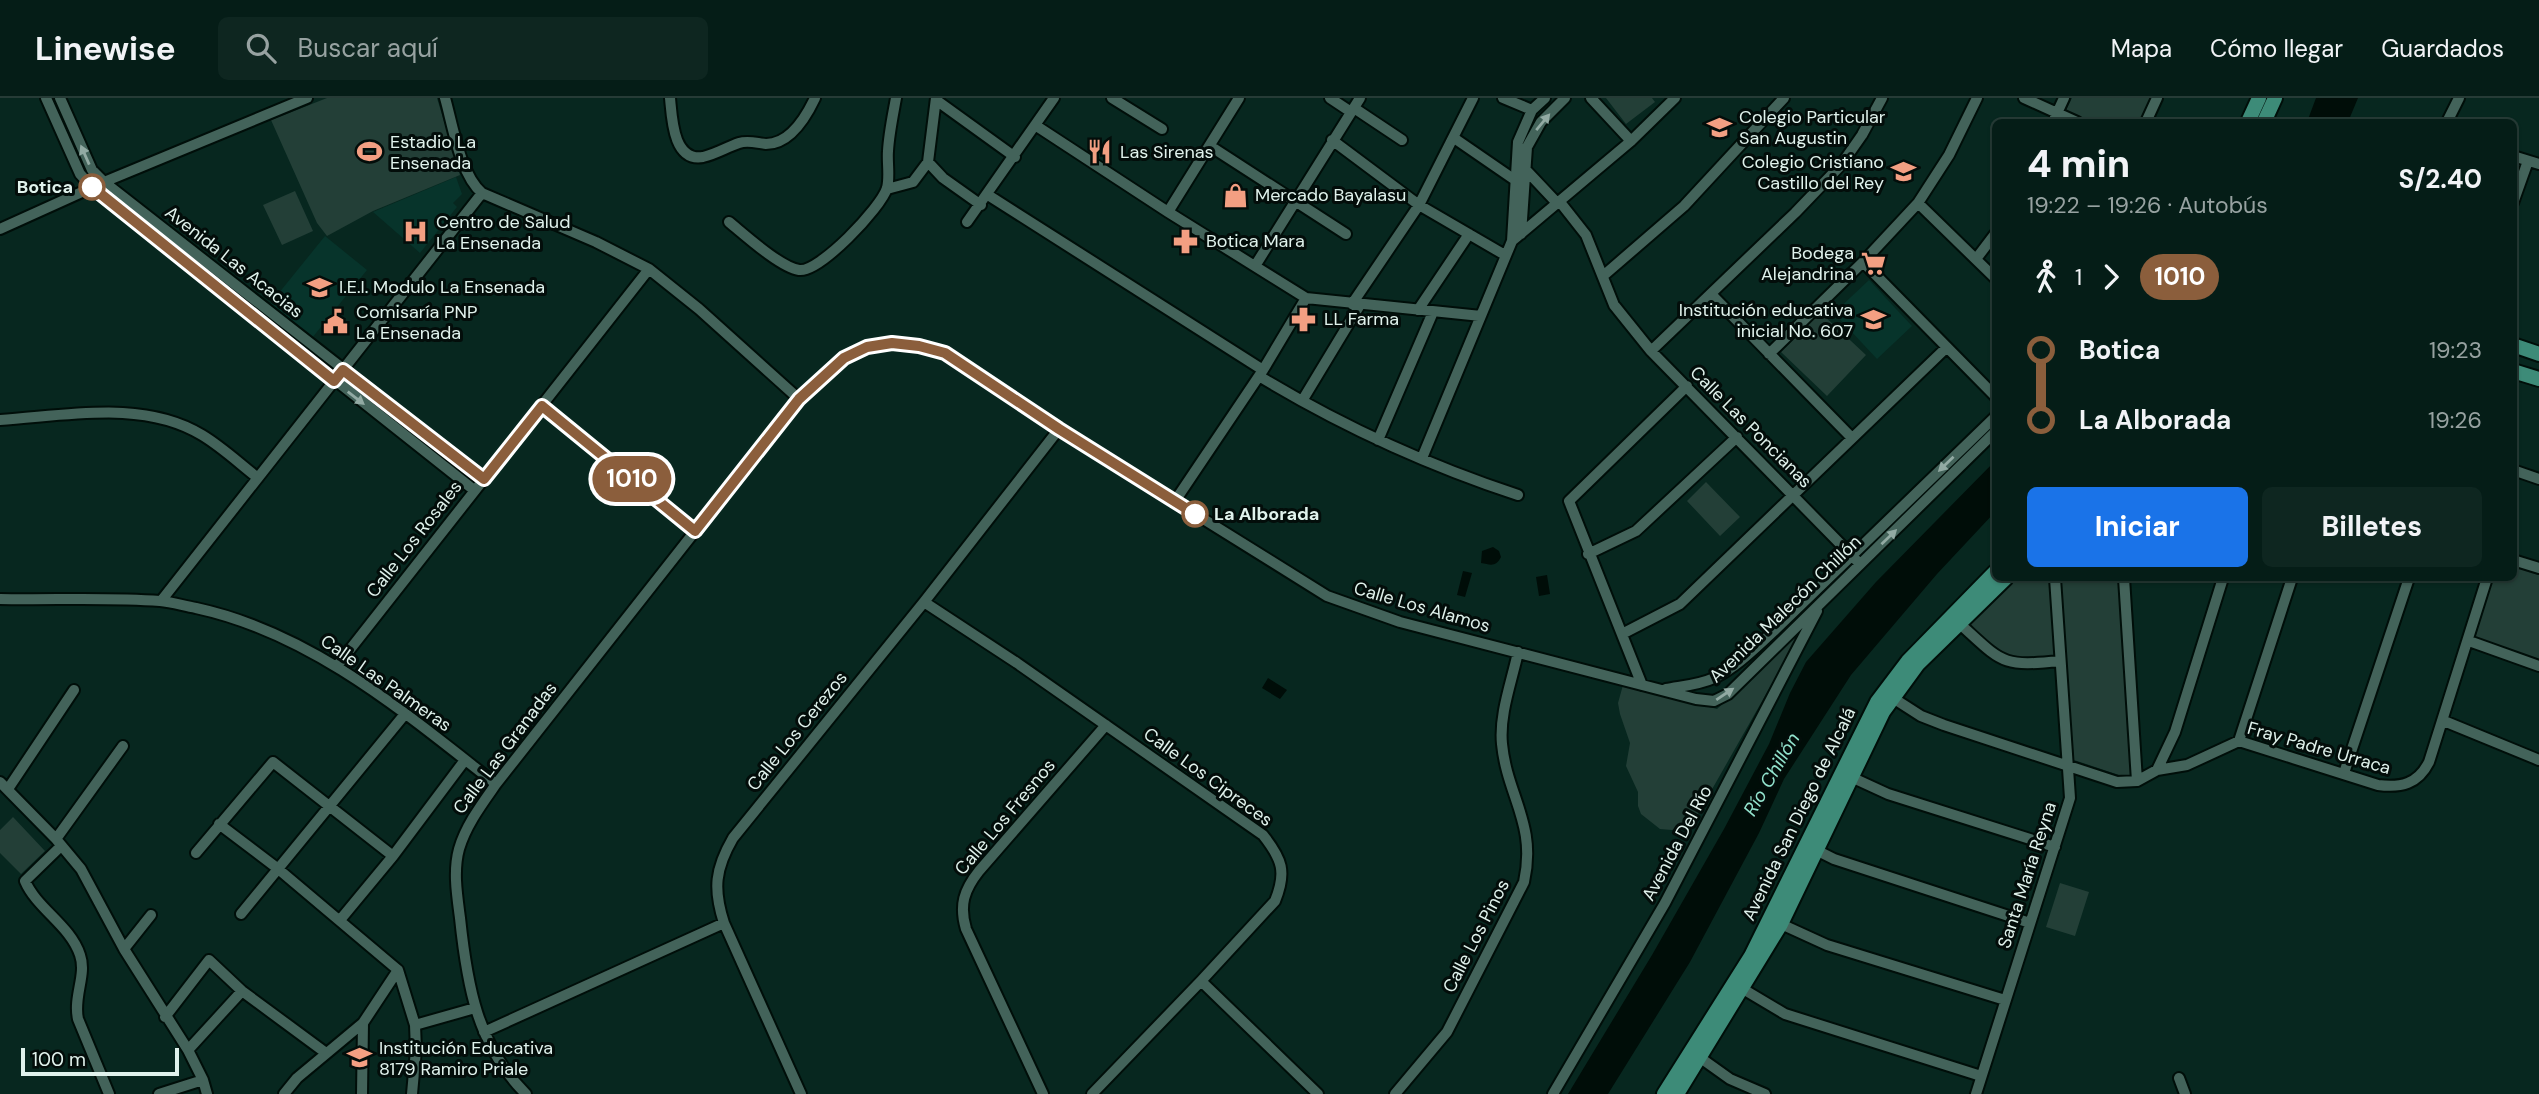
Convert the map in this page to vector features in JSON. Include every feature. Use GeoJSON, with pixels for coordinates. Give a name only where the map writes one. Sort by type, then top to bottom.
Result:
{"type":"FeatureCollection","features":[{"type":"Feature","properties":{"kind":"main road"},"geometry":{"type":"LineString","coordinates":[[2249,119],[2259,98]]}},
{"type":"Feature","properties":{"kind":"main road"},"geometry":{"type":"LineString","coordinates":[[2265,119],[2275,98]]}},
{"type":"Feature","properties":{"kind":"main road"},"geometry":{"type":"LineString","coordinates":[[2517,346],[2539,354]]}},
{"type":"Feature","properties":{"kind":"main road"},"geometry":{"type":"LineString","coordinates":[[2517,371],[2539,379]]}},
{"type":"Feature","properties":{"kind":"main road","name":"Avenida San Diego de Alcalá"},"geometry":{"type":"LineString","coordinates":[[1677,1094],[1695,1054],[1751,956],[1877,702],[1908,661],[1992,575]]}},
{"type":"Feature","properties":{"kind":"main road","name":"Avenida San Diego de Alcalá"},"geometry":{"type":"LineString","coordinates":[[1664,1094],[1743,989],[1780,924],[1883,712],[1918,664],[2003,581]]}},
{"type":"Feature","properties":{"kind":"street","name":"Avenida Las Acacias"},"geometry":{"type":"LineString","coordinates":[[46,98],[80,174],[92,187],[474,490]]}},
{"type":"Feature","properties":{"kind":"street","name":"Avenida Las Acacias"},"geometry":{"type":"LineString","coordinates":[[60,98],[92,170],[104,182],[484,479]]}},
{"type":"Feature","properties":{"kind":"street"},"geometry":{"type":"LineString","coordinates":[[0,229],[92,187],[307,98]]}},
{"type":"Feature","properties":{"kind":"street"},"geometry":{"type":"LineString","coordinates":[[445,98],[467,171],[474,186],[482,193],[596,242],[649,269],[699,309],[799,399]]}},
{"type":"Feature","properties":{"kind":"street"},"geometry":{"type":"LineString","coordinates":[[670,98],[675,135],[680,146],[688,155],[699,158],[744,142],[777,143],[798,127],[815,98]]}},
{"type":"Feature","properties":{"kind":"street"},"geometry":{"type":"LineString","coordinates":[[729,222],[769,254],[796,270],[804,270],[836,249],[875,209],[887,188],[888,148],[896,98]]}},
{"type":"Feature","properties":{"kind":"street"},"geometry":{"type":"LineString","coordinates":[[967,222],[1054,98]]}},
{"type":"Feature","properties":{"kind":"street"},"geometry":{"type":"LineString","coordinates":[[1112,98],[1161,129]]}},
{"type":"Feature","properties":{"kind":"street"},"geometry":{"type":"LineString","coordinates":[[1168,212],[1239,98]]}},
{"type":"Feature","properties":{"kind":"street"},"geometry":{"type":"LineString","coordinates":[[1330,98],[1355,106],[1402,140]]}},
{"type":"Feature","properties":{"kind":"street"},"geometry":{"type":"LineString","coordinates":[[1302,401],[1356,305],[1419,205],[1474,98]]}},
{"type":"Feature","properties":{"kind":"street"},"geometry":{"type":"LineString","coordinates":[[1503,98],[1533,109]]}},
{"type":"Feature","properties":{"kind":"street"},"geometry":{"type":"LineString","coordinates":[[1516,237],[1515,180],[1518,142],[1533,109],[1543,98]]}},
{"type":"Feature","properties":{"kind":"street"},"geometry":{"type":"LineString","coordinates":[[1516,237],[1529,141],[1541,122],[1565,98]]}},
{"type":"Feature","properties":{"kind":"street"},"geometry":{"type":"LineString","coordinates":[[1591,98],[1631,141]]}},
{"type":"Feature","properties":{"kind":"street"},"geometry":{"type":"LineString","coordinates":[[1603,276],[1684,206],[1784,98]]}},
{"type":"Feature","properties":{"kind":"street"},"geometry":{"type":"LineString","coordinates":[[1651,351],[1841,165],[1862,135],[1882,98]]}},
{"type":"Feature","properties":{"kind":"street"},"geometry":{"type":"LineString","coordinates":[[1769,354],[1863,262],[1918,203],[1949,155],[1977,98]]}},
{"type":"Feature","properties":{"kind":"street"},"geometry":{"type":"LineString","coordinates":[[2024,98],[2055,118],[2064,98]]}},
{"type":"Feature","properties":{"kind":"street"},"geometry":{"type":"LineString","coordinates":[[2147,119],[2157,98]]}},
{"type":"Feature","properties":{"kind":"street"},"geometry":{"type":"LineString","coordinates":[[2448,119],[2459,98]]}},
{"type":"Feature","properties":{"kind":"street"},"geometry":{"type":"LineString","coordinates":[[887,188],[913,182],[928,162],[936,99],[1014,157]]}},
{"type":"Feature","properties":{"kind":"street"},"geometry":{"type":"LineString","coordinates":[[1422,458],[1483,315],[1505,255],[1516,237],[1631,141],[1671,100]]}},
{"type":"Feature","properties":{"kind":"street"},"geometry":{"type":"LineString","coordinates":[[1255,267],[1355,106]]}},
{"type":"Feature","properties":{"kind":"street"},"geometry":{"type":"LineString","coordinates":[[1035,125],[1306,299],[1481,316]]}},
{"type":"Feature","properties":{"kind":"street"},"geometry":{"type":"LineString","coordinates":[[1454,138],[1515,180]]}},
{"type":"Feature","properties":{"kind":"street"},"geometry":{"type":"LineString","coordinates":[[1332,140],[1419,205],[1505,255]]}},
{"type":"Feature","properties":{"kind":"street"},"geometry":{"type":"LineString","coordinates":[[1210,146],[1346,234]]}},
{"type":"Feature","properties":{"kind":"street"},"geometry":{"type":"LineString","coordinates":[[2517,157],[2534,163],[2517,195]]}},
{"type":"Feature","properties":{"kind":"street"},"geometry":{"type":"LineString","coordinates":[[928,162],[943,178],[981,205]]}},
{"type":"Feature","properties":{"kind":"street","name":"Calle Las Poncianas"},"geometry":{"type":"LineString","coordinates":[[1525,169],[1586,235],[1614,305],[1651,351],[1860,564]]}},
{"type":"Feature","properties":{"kind":"street"},"geometry":{"type":"LineString","coordinates":[[161,601],[482,193]]}},
{"type":"Feature","properties":{"kind":"street"},"geometry":{"type":"LineString","coordinates":[[988,195],[1302,401],[1378,440],[1518,495]]}},
{"type":"Feature","properties":{"kind":"street"},"geometry":{"type":"LineString","coordinates":[[1918,203],[1992,275]]}},
{"type":"Feature","properties":{"kind":"street"},"geometry":{"type":"LineString","coordinates":[[1418,310],[1469,234]]}},
{"type":"Feature","properties":{"kind":"street"},"geometry":{"type":"LineString","coordinates":[[1976,259],[1992,238]]}},
{"type":"Feature","properties":{"kind":"street"},"geometry":{"type":"LineString","coordinates":[[1863,262],[1992,393]]}},
{"type":"Feature","properties":{"kind":"street","name":"Calle Los Rosales"},"geometry":{"type":"LineString","coordinates":[[337,666],[649,269]]}},
{"type":"Feature","properties":{"kind":"street"},"geometry":{"type":"LineString","coordinates":[[1712,294],[1851,437]]}},
{"type":"Feature","properties":{"kind":"street"},"geometry":{"type":"LineString","coordinates":[[1175,501],[1261,373],[1306,299]]}},
{"type":"Feature","properties":{"kind":"street"},"geometry":{"type":"LineString","coordinates":[[1378,440],[1433,312]]}},
{"type":"Feature","properties":{"kind":"street","name":"Calle Los Alamos"},"geometry":{"type":"LineString","coordinates":[[799,399],[844,358],[867,347],[892,343],[945,353],[1059,429],[1328,596],[1400,622],[1660,690]]}},
{"type":"Feature","properties":{"kind":"street"},"geometry":{"type":"LineString","coordinates":[[1622,635],[1680,604],[1946,348]]}},
{"type":"Feature","properties":{"kind":"street"},"geometry":{"type":"LineString","coordinates":[[1642,685],[1569,501],[1687,386]]}},
{"type":"Feature","properties":{"kind":"street","name":"Calle Las Granadas"},"geometry":{"type":"LineString","coordinates":[[526,1094],[506,1073],[484,1032],[475,1008],[464,953],[455,873],[458,850],[466,830],[496,784],[799,399]]}},
{"type":"Feature","properties":{"kind":"street"},"geometry":{"type":"LineString","coordinates":[[542,406],[695,531]]}},
{"type":"Feature","properties":{"kind":"street"},"geometry":{"type":"LineString","coordinates":[[0,421],[115,414],[164,419],[204,436],[258,478]]}},
{"type":"Feature","properties":{"kind":"street","name":"Avenida Malecón Chillón"},"geometry":{"type":"LineString","coordinates":[[1660,690],[1714,678],[1741,660],[1992,419]]}},
{"type":"Feature","properties":{"kind":"street","name":"Calle Los Cerezos"},"geometry":{"type":"LineString","coordinates":[[800,1094],[724,923],[718,905],[716,883],[721,859],[733,838],[924,602],[1059,429]]}},
{"type":"Feature","properties":{"kind":"street","name":"Avenida Malecón Chillón"},"geometry":{"type":"LineString","coordinates":[[1660,690],[1714,701],[1728,694],[1992,435]]}},
{"type":"Feature","properties":{"kind":"street"},"geometry":{"type":"LineString","coordinates":[[1588,554],[1636,531],[1737,437]]}},
{"type":"Feature","properties":{"kind":"street"},"geometry":{"type":"LineString","coordinates":[[2517,471],[2539,479]]}},
{"type":"Feature","properties":{"kind":"street"},"geometry":{"type":"LineString","coordinates":[[2517,561],[2539,568]]}},
{"type":"Feature","properties":{"kind":"street","name":"Santa María Reyna"},"geometry":{"type":"LineString","coordinates":[[1976,1094],[2070,797],[2055,581]]}},
{"type":"Feature","properties":{"kind":"street"},"geometry":{"type":"LineString","coordinates":[[1893,698],[1921,716],[1944,725],[2117,782],[2137,780],[2124,581]]}},
{"type":"Feature","properties":{"kind":"street"},"geometry":{"type":"LineString","coordinates":[[2157,770],[2175,732],[2222,581]]}},
{"type":"Feature","properties":{"kind":"street"},"geometry":{"type":"LineString","coordinates":[[2239,741],[2291,581]]}},
{"type":"Feature","properties":{"kind":"street"},"geometry":{"type":"LineString","coordinates":[[2344,773],[2408,581]]}},
{"type":"Feature","properties":{"kind":"street","name":"Fray Padre Urraca"},"geometry":{"type":"LineString","coordinates":[[2137,780],[2157,770],[2187,765],[2239,741],[2378,785],[2394,787],[2410,783],[2422,775],[2444,721],[2486,581]]}},
{"type":"Feature","properties":{"kind":"street","name":"Calle Las Palmeras"},"geometry":{"type":"LineString","coordinates":[[0,600],[161,601],[209,611],[259,627],[337,666],[496,784]]}},
{"type":"Feature","properties":{"kind":"street","name":"Calle Los Cipreces"},"geometry":{"type":"LineString","coordinates":[[924,602],[1263,835],[1276,851],[1282,868],[1281,886],[1275,901],[1092,1094]]}},
{"type":"Feature","properties":{"kind":"street","name":"Avenida Del Río"},"geometry":{"type":"LineString","coordinates":[[1553,1094],[1665,903],[1822,603]]}},
{"type":"Feature","properties":{"kind":"street"},"geometry":{"type":"LineString","coordinates":[[1960,624],[2006,662],[2028,664],[2060,661]]}},
{"type":"Feature","properties":{"kind":"street"},"geometry":{"type":"LineString","coordinates":[[2469,641],[2539,666]]}},
{"type":"Feature","properties":{"kind":"street","name":"Calle Los Pinos"},"geometry":{"type":"LineString","coordinates":[[1395,1094],[1447,1032],[1524,881],[1528,863],[1525,825],[1505,761],[1502,742],[1502,724],[1518,652]]}},
{"type":"Feature","properties":{"kind":"street"},"geometry":{"type":"LineString","coordinates":[[74,690],[4,785],[81,869],[124,949],[188,1050],[207,1094]]}},
{"type":"Feature","properties":{"kind":"street"},"geometry":{"type":"LineString","coordinates":[[241,914],[405,714]]}},
{"type":"Feature","properties":{"kind":"street"},"geometry":{"type":"LineString","coordinates":[[2444,721],[2539,760]]}},
{"type":"Feature","properties":{"kind":"street","name":"Calle Los Fresnos"},"geometry":{"type":"LineString","coordinates":[[1043,1094],[966,929],[961,914],[962,899],[979,871],[1106,725]]}},
{"type":"Feature","properties":{"kind":"street"},"geometry":{"type":"LineString","coordinates":[[109,1094],[75,1007],[80,985],[81,957],[76,945],[25,881],[59,842],[123,746]]}},
{"type":"Feature","properties":{"kind":"street"},"geometry":{"type":"LineString","coordinates":[[340,920],[393,856],[465,760]]}},
{"type":"Feature","properties":{"kind":"street"},"geometry":{"type":"LineString","coordinates":[[196,853],[273,762],[393,856]]}},
{"type":"Feature","properties":{"kind":"street"},"geometry":{"type":"LineString","coordinates":[[1851,777],[1888,794],[2055,847]]}},
{"type":"Feature","properties":{"kind":"street"},"geometry":{"type":"LineString","coordinates":[[219,824],[277,868],[398,970],[415,1025],[412,1094]]}},
{"type":"Feature","properties":{"kind":"street"},"geometry":{"type":"LineString","coordinates":[[1816,850],[1834,859],[2030,923]]}},
{"type":"Feature","properties":{"kind":"street"},"geometry":{"type":"LineString","coordinates":[[124,949],[151,915]]}},
{"type":"Feature","properties":{"kind":"street"},"geometry":{"type":"LineString","coordinates":[[484,1032],[724,923]]}},
{"type":"Feature","properties":{"kind":"street"},"geometry":{"type":"LineString","coordinates":[[1780,924],[1828,946],[2005,1000]]}},
{"type":"Feature","properties":{"kind":"street"},"geometry":{"type":"LineString","coordinates":[[165,1017],[209,960],[242,990],[326,1054]]}},
{"type":"Feature","properties":{"kind":"street"},"geometry":{"type":"LineString","coordinates":[[284,1094],[297,1079],[363,1023],[398,970]]}},
{"type":"Feature","properties":{"kind":"street"},"geometry":{"type":"LineString","coordinates":[[1201,981],[1318,1094]]}},
{"type":"Feature","properties":{"kind":"street"},"geometry":{"type":"LineString","coordinates":[[1743,989],[1785,1014],[1981,1076]]}},
{"type":"Feature","properties":{"kind":"street"},"geometry":{"type":"LineString","coordinates":[[188,1050],[242,990]]}},
{"type":"Feature","properties":{"kind":"street"},"geometry":{"type":"LineString","coordinates":[[415,1025],[475,1008]]}},
{"type":"Feature","properties":{"kind":"street"},"geometry":{"type":"LineString","coordinates":[[362,1094],[363,1023]]}},
{"type":"Feature","properties":{"kind":"street"},"geometry":{"type":"LineString","coordinates":[[1695,1054],[1730,1079],[1765,1094]]}},
{"type":"Feature","properties":{"kind":"street"},"geometry":{"type":"LineString","coordinates":[[2179,1078],[2185,1094]]}},
{"type":"Feature","properties":{"kind":"street"},"geometry":{"type":"LineString","coordinates":[[159,1094],[203,1080]]}},
{"type":"Feature","properties":{"kind":"shaded area","name":"Estadio La Ensenada"},"geometry":{"type":"Polygon","coordinates":[[[327,98],[437,98],[460,175],[373,211],[327,236],[317,223],[271,120],[327,98]]]}},
{"type":"Feature","properties":{"kind":"shaded area"},"geometry":{"type":"Polygon","coordinates":[[[1606,98],[1652,98],[1655,102],[1626,124],[1606,98]]]}},
{"type":"Feature","properties":{"kind":"shaded area"},"geometry":{"type":"Polygon","coordinates":[[[2072,98],[2155,98],[2145,119],[2086,119],[2066,110],[2072,98]]]}},
{"type":"Feature","properties":{"kind":"shaded area","name":"Centro de Salud La Ensenada"},"geometry":{"type":"Polygon","coordinates":[[[456,177],[462,194],[453,203],[457,207],[420,253],[373,212],[456,177]]]}},
{"type":"Feature","properties":{"kind":"shaded area"},"geometry":{"type":"Polygon","coordinates":[[[295,191],[313,231],[282,245],[263,205],[295,191]]]}},
{"type":"Feature","properties":{"kind":"shaded area","name":"I.E.I. Modulo La Ensenada"},"geometry":{"type":"Polygon","coordinates":[[[325,236],[367,270],[312,338],[270,304],[325,236]]]}},
{"type":"Feature","properties":{"kind":"shaded area","name":"Institución educativa inicial No. 607"},"geometry":{"type":"Polygon","coordinates":[[[1869,280],[1912,326],[1877,359],[1834,313],[1869,280]]]}},
{"type":"Feature","properties":{"kind":"shaded area"},"geometry":{"type":"Polygon","coordinates":[[[1820,312],[1866,355],[1827,396],[1781,352],[1820,312]]]}},
{"type":"Feature","properties":{"kind":"shaded area"},"geometry":{"type":"Polygon","coordinates":[[[1706,482],[1740,517],[1720,536],[1687,501],[1706,482]]]}},
{"type":"Feature","properties":{"kind":"shaded area"},"geometry":{"type":"Polygon","coordinates":[[[2517,566],[2539,573],[2539,661],[2475,638],[2492,581],[2517,581],[2517,566]]]}},
{"type":"Feature","properties":{"kind":"shaded area"},"geometry":{"type":"Polygon","coordinates":[[[2008,581],[2051,581],[2057,658],[2009,660],[1966,624],[2008,581]]]}},
{"type":"Feature","properties":{"kind":"shaded area"},"geometry":{"type":"Polygon","coordinates":[[[2059,581],[2119,581],[2132,775],[2122,776],[2074,760],[2059,581]]]}},
{"type":"Feature","properties":{"kind":"shaded area"},"geometry":{"type":"Polygon","coordinates":[[[1803,629],[1698,814],[1686,826],[1672,830],[1660,829],[1641,814],[1638,792],[1626,766],[1630,743],[1618,703],[1623,685],[1717,709],[1803,629]]]}},
{"type":"Feature","properties":{"kind":"shaded area"},"geometry":{"type":"Polygon","coordinates":[[[13,817],[45,851],[21,874],[0,853],[0,830],[13,817]]]}},
{"type":"Feature","properties":{"kind":"shaded area"},"geometry":{"type":"Polygon","coordinates":[[[2060,883],[2089,892],[2075,936],[2046,927],[2060,883]]]}},
{"type":"Feature","properties":{"kind":"water"},"geometry":{"type":"Polygon","coordinates":[[[2316,98],[2358,98],[2349,119],[2308,119],[2316,98]]]}},
{"type":"Feature","properties":{"kind":"water","name":"Río Chillón"},"geometry":{"type":"Polygon","coordinates":[[[1992,464],[1992,515],[1937,574],[1851,675],[1784,779],[1759,833],[1690,962],[1608,1094],[1568,1094],[1724,829],[1769,744],[1806,662],[1876,582],[1992,464]]]}},
{"type":"Feature","properties":{"kind":"water"},"geometry":{"type":"Polygon","coordinates":[[[1493,547],[1499,551],[1499,560],[1493,564],[1481,563],[1482,551],[1493,547]]]}},
{"type":"Feature","properties":{"kind":"water"},"geometry":{"type":"Polygon","coordinates":[[[1463,571],[1472,573],[1465,597],[1457,595],[1463,571]]]}},
{"type":"Feature","properties":{"kind":"water"},"geometry":{"type":"Polygon","coordinates":[[[1547,575],[1550,594],[1539,596],[1536,577],[1547,575]]]}},
{"type":"Feature","properties":{"kind":"water"},"geometry":{"type":"Polygon","coordinates":[[[1268,678],[1287,690],[1280,699],[1262,688],[1268,678]]]}},
{"type":"Feature","properties":{"kind":"bus line","name":"1010"},"geometry":{"type":"LineString","coordinates":[[92,187],[334,381],[343,370],[484,479],[542,406],[695,531],[799,399],[844,358],[867,347],[892,343],[945,353],[1059,429],[1195,514]]}},
{"type":"Feature","properties":{"kind":"place","name":"Colegio Particular San Augustin"},"geometry":{"type":"Point","coordinates":[1719,127]}},
{"type":"Feature","properties":{"kind":"place","name":"Estadio La Ensenada"},"geometry":{"type":"Point","coordinates":[370,152]}},
{"type":"Feature","properties":{"kind":"place","name":"Las Sirenas"},"geometry":{"type":"Point","coordinates":[1100,152]}},
{"type":"Feature","properties":{"kind":"place","name":"Colegio Cristiano Castillo del Rey"},"geometry":{"type":"Point","coordinates":[1904,172]}},
{"type":"Feature","properties":{"kind":"place","name":"Botica"},"geometry":{"type":"Point","coordinates":[92,187]}},
{"type":"Feature","properties":{"kind":"place","name":"Mercado Bayalasu"},"geometry":{"type":"Point","coordinates":[1235,195]}},
{"type":"Feature","properties":{"kind":"place","name":"Centro de Salud La Ensenada"},"geometry":{"type":"Point","coordinates":[416,232]}},
{"type":"Feature","properties":{"kind":"place","name":"Botica Mara"},"geometry":{"type":"Point","coordinates":[1186,241]}},
{"type":"Feature","properties":{"kind":"place","name":"Bodega Alejandrina"},"geometry":{"type":"Point","coordinates":[1874,263]}},
{"type":"Feature","properties":{"kind":"place","name":"I.E.I. Modulo La Ensenada"},"geometry":{"type":"Point","coordinates":[319,287]}},
{"type":"Feature","properties":{"kind":"place","name":"LL Farma"},"geometry":{"type":"Point","coordinates":[1304,319]}},
{"type":"Feature","properties":{"kind":"place","name":"Institución educativa inicial No. 607"},"geometry":{"type":"Point","coordinates":[1873,320]}},
{"type":"Feature","properties":{"kind":"place","name":"Comisaría PNP La Ensenada"},"geometry":{"type":"Point","coordinates":[336,322]}},
{"type":"Feature","properties":{"kind":"place","name":"La Alborada"},"geometry":{"type":"Point","coordinates":[1195,514]}},
{"type":"Feature","properties":{"kind":"place","name":"Institución Educativa 8179 Ramiro Priale"},"geometry":{"type":"Point","coordinates":[359,1058]}}]}
